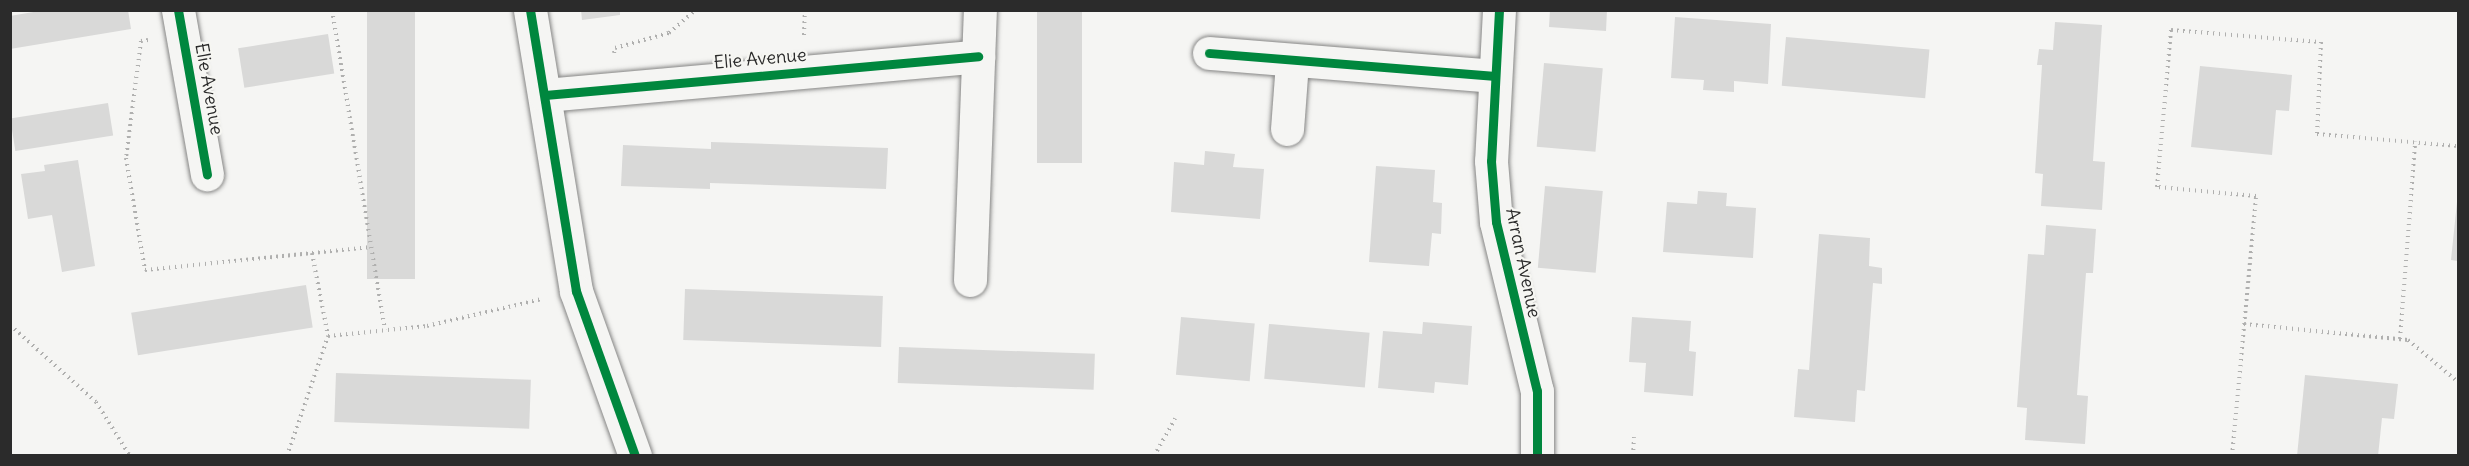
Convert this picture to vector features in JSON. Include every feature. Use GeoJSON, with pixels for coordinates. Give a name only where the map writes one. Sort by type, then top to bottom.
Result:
{"type":"FeatureCollection","features":[{"type":"Feature","properties":{"kind":"street","name":"Elie Avenue"},"geometry":{"type":"LineString","coordinates":[[178,10],[207,174]]}},
{"type":"Feature","properties":{"kind":"street"},"geometry":{"type":"LineString","coordinates":[[530,10],[576,291],[634,456]]}},
{"type":"Feature","properties":{"kind":"street"},"geometry":{"type":"LineString","coordinates":[[970,280],[980,10]]}},
{"type":"Feature","properties":{"kind":"street","name":"Arran Avenue"},"geometry":{"type":"LineString","coordinates":[[1499,10],[1491,161],[1496,222],[1537,391],[1537,456]]}},
{"type":"Feature","properties":{"kind":"street"},"geometry":{"type":"LineString","coordinates":[[1209,53],[1292,62],[1494,76]]}},
{"type":"Feature","properties":{"kind":"street","name":"Elie Avenue"},"geometry":{"type":"LineString","coordinates":[[545,95],[978,56]]}},
{"type":"Feature","properties":{"kind":"street"},"geometry":{"type":"LineString","coordinates":[[1287,129],[1292,62]]}},
{"type":"Feature","properties":{"kind":"path"},"geometry":{"type":"LineString","coordinates":[[332,10],[385,330]]}},
{"type":"Feature","properties":{"kind":"path"},"geometry":{"type":"LineString","coordinates":[[608,90],[615,48],[669,33],[695,10]]}},
{"type":"Feature","properties":{"kind":"path"},"geometry":{"type":"LineString","coordinates":[[2232,456],[2256,196],[2157,187],[2171,30],[2321,42],[2317,134],[2458,146]]}},
{"type":"Feature","properties":{"kind":"path"},"geometry":{"type":"LineString","coordinates":[[2400,339],[2415,142]]}},
{"type":"Feature","properties":{"kind":"path"},"geometry":{"type":"LineString","coordinates":[[287,456],[328,336],[312,253]]}},
{"type":"Feature","properties":{"kind":"path"},"geometry":{"type":"LineString","coordinates":[[328,336],[427,326],[576,291]]}},
{"type":"Feature","properties":{"kind":"path"},"geometry":{"type":"LineString","coordinates":[[2244,324],[2409,339],[2458,382]]}},
{"type":"Feature","properties":{"kind":"path"},"geometry":{"type":"LineString","coordinates":[[10,325],[96,402],[130,456]]}},
{"type":"Feature","properties":{"kind":"path"},"geometry":{"type":"LineString","coordinates":[[1154,456],[1175,419]]}},
{"type":"Feature","properties":{"kind":"path"},"geometry":{"type":"LineString","coordinates":[[1633,456],[1634,437]]}},
{"type":"Feature","properties":{"kind":"building"},"geometry":{"type":"Polygon","coordinates":[[[45,10],[128,10],[131,29],[10,49],[10,16],[45,10]]]}},
{"type":"Feature","properties":{"kind":"building"},"geometry":{"type":"Polygon","coordinates":[[[367,10],[415,10],[415,279],[367,279],[367,10]]]}},
{"type":"Feature","properties":{"kind":"building"},"geometry":{"type":"Polygon","coordinates":[[[581,10],[620,10],[620,15],[582,20],[581,10]]]}},
{"type":"Feature","properties":{"kind":"building"},"geometry":{"type":"Polygon","coordinates":[[[1037,10],[1082,10],[1082,163],[1037,163],[1037,10]]]}},
{"type":"Feature","properties":{"kind":"building"},"geometry":{"type":"Polygon","coordinates":[[[1550,10],[1607,10],[1606,31],[1549,27],[1550,10]]]}},
{"type":"Feature","properties":{"kind":"building"},"geometry":{"type":"Polygon","coordinates":[[[1675,17],[1771,24],[1768,84],[1734,81],[1734,92],[1703,90],[1704,80],[1671,78],[1675,17]]]}},
{"type":"Feature","properties":{"kind":"building"},"geometry":{"type":"Polygon","coordinates":[[[2055,22],[2102,25],[2093,161],[2105,162],[2102,210],[2041,206],[2043,174],[2035,173],[2042,65],[2037,65],[2039,49],[2053,50],[2055,22]]]}},
{"type":"Feature","properties":{"kind":"building"},"geometry":{"type":"Polygon","coordinates":[[[328,34],[334,74],[244,88],[238,48],[328,34]]]}},
{"type":"Feature","properties":{"kind":"building"},"geometry":{"type":"Polygon","coordinates":[[[1786,37],[1929,50],[1925,98],[1782,86],[1786,37]]]}},
{"type":"Feature","properties":{"kind":"building"},"geometry":{"type":"Polygon","coordinates":[[[1544,63],[1603,68],[1595,152],[1537,147],[1544,63]]]}},
{"type":"Feature","properties":{"kind":"building"},"geometry":{"type":"Polygon","coordinates":[[[2200,66],[2292,75],[2289,111],[2276,110],[2272,155],[2191,147],[2200,66]]]}},
{"type":"Feature","properties":{"kind":"building"},"geometry":{"type":"Polygon","coordinates":[[[108,103],[113,136],[15,151],[10,118],[108,103]]]}},
{"type":"Feature","properties":{"kind":"building"},"geometry":{"type":"Polygon","coordinates":[[[711,142],[888,148],[886,189],[710,183],[710,189],[621,186],[623,145],[711,149],[711,142]]]}},
{"type":"Feature","properties":{"kind":"building"},"geometry":{"type":"Polygon","coordinates":[[[1205,151],[1235,154],[1233,167],[1264,169],[1260,219],[1171,212],[1174,162],[1204,165],[1205,151]]]}},
{"type":"Feature","properties":{"kind":"building"},"geometry":{"type":"Polygon","coordinates":[[[78,160],[95,266],[62,272],[52,215],[28,219],[21,174],[45,171],[44,165],[78,160]]]}},
{"type":"Feature","properties":{"kind":"building"},"geometry":{"type":"Polygon","coordinates":[[[1376,166],[1435,170],[1433,202],[1442,203],[1441,234],[1432,233],[1429,266],[1369,262],[1376,166]]]}},
{"type":"Feature","properties":{"kind":"building"},"geometry":{"type":"Polygon","coordinates":[[[1545,186],[1603,191],[1596,273],[1538,268],[1545,186]]]}},
{"type":"Feature","properties":{"kind":"building"},"geometry":{"type":"Polygon","coordinates":[[[1698,191],[1727,193],[1726,206],[1756,208],[1753,258],[1663,252],[1667,202],[1697,204],[1698,191]]]}},
{"type":"Feature","properties":{"kind":"building"},"geometry":{"type":"Polygon","coordinates":[[[2458,202],[2458,261],[2451,260],[2458,202]]]}},
{"type":"Feature","properties":{"kind":"building"},"geometry":{"type":"Polygon","coordinates":[[[2046,225],[2096,229],[2093,273],[2086,273],[2077,395],[2088,396],[2085,444],[2025,440],[2027,408],[2017,407],[2028,254],[2044,255],[2046,225]]]}},
{"type":"Feature","properties":{"kind":"building"},"geometry":{"type":"Polygon","coordinates":[[[1819,234],[1870,238],[1869,266],[1882,268],[1882,284],[1873,283],[1865,391],[1857,390],[1855,422],[1794,417],[1798,369],[1809,370],[1819,234]]]}},
{"type":"Feature","properties":{"kind":"building"},"geometry":{"type":"Polygon","coordinates":[[[306,285],[313,327],[138,355],[131,313],[306,285]]]}},
{"type":"Feature","properties":{"kind":"building"},"geometry":{"type":"Polygon","coordinates":[[[685,289],[883,296],[881,347],[683,340],[685,289]]]}},
{"type":"Feature","properties":{"kind":"building"},"geometry":{"type":"Polygon","coordinates":[[[1181,317],[1255,323],[1250,381],[1176,375],[1181,317]]]}},
{"type":"Feature","properties":{"kind":"building"},"geometry":{"type":"Polygon","coordinates":[[[1632,317],[1691,321],[1689,351],[1696,352],[1693,396],[1644,392],[1646,363],[1629,362],[1632,317]]]}},
{"type":"Feature","properties":{"kind":"building"},"geometry":{"type":"Polygon","coordinates":[[[1423,322],[1472,326],[1468,385],[1435,382],[1434,393],[1378,388],[1383,331],[1422,334],[1423,322]]]}},
{"type":"Feature","properties":{"kind":"building"},"geometry":{"type":"Polygon","coordinates":[[[1269,324],[1370,333],[1365,388],[1264,379],[1269,324]]]}},
{"type":"Feature","properties":{"kind":"building"},"geometry":{"type":"Polygon","coordinates":[[[899,347],[1095,354],[1094,390],[898,383],[899,347]]]}},
{"type":"Feature","properties":{"kind":"building"},"geometry":{"type":"Polygon","coordinates":[[[336,373],[531,380],[529,429],[334,422],[336,373]]]}},
{"type":"Feature","properties":{"kind":"building"},"geometry":{"type":"Polygon","coordinates":[[[2305,375],[2398,384],[2394,419],[2382,418],[2378,456],[2297,456],[2305,375]]]}},
{"type":"Feature","properties":{"kind":"cycle path"},"geometry":{"type":"LineString","coordinates":[[178,10],[207,174]]}},
{"type":"Feature","properties":{"kind":"cycle path"},"geometry":{"type":"LineString","coordinates":[[530,10],[576,291],[635,456]]}},
{"type":"Feature","properties":{"kind":"cycle path"},"geometry":{"type":"LineString","coordinates":[[1499,10],[1491,161],[1496,222],[1537,391],[1537,456]]}},
{"type":"Feature","properties":{"kind":"cycle path"},"geometry":{"type":"LineString","coordinates":[[1209,53],[1494,76]]}},
{"type":"Feature","properties":{"kind":"cycle path"},"geometry":{"type":"LineString","coordinates":[[545,95],[978,56]]}}]}
